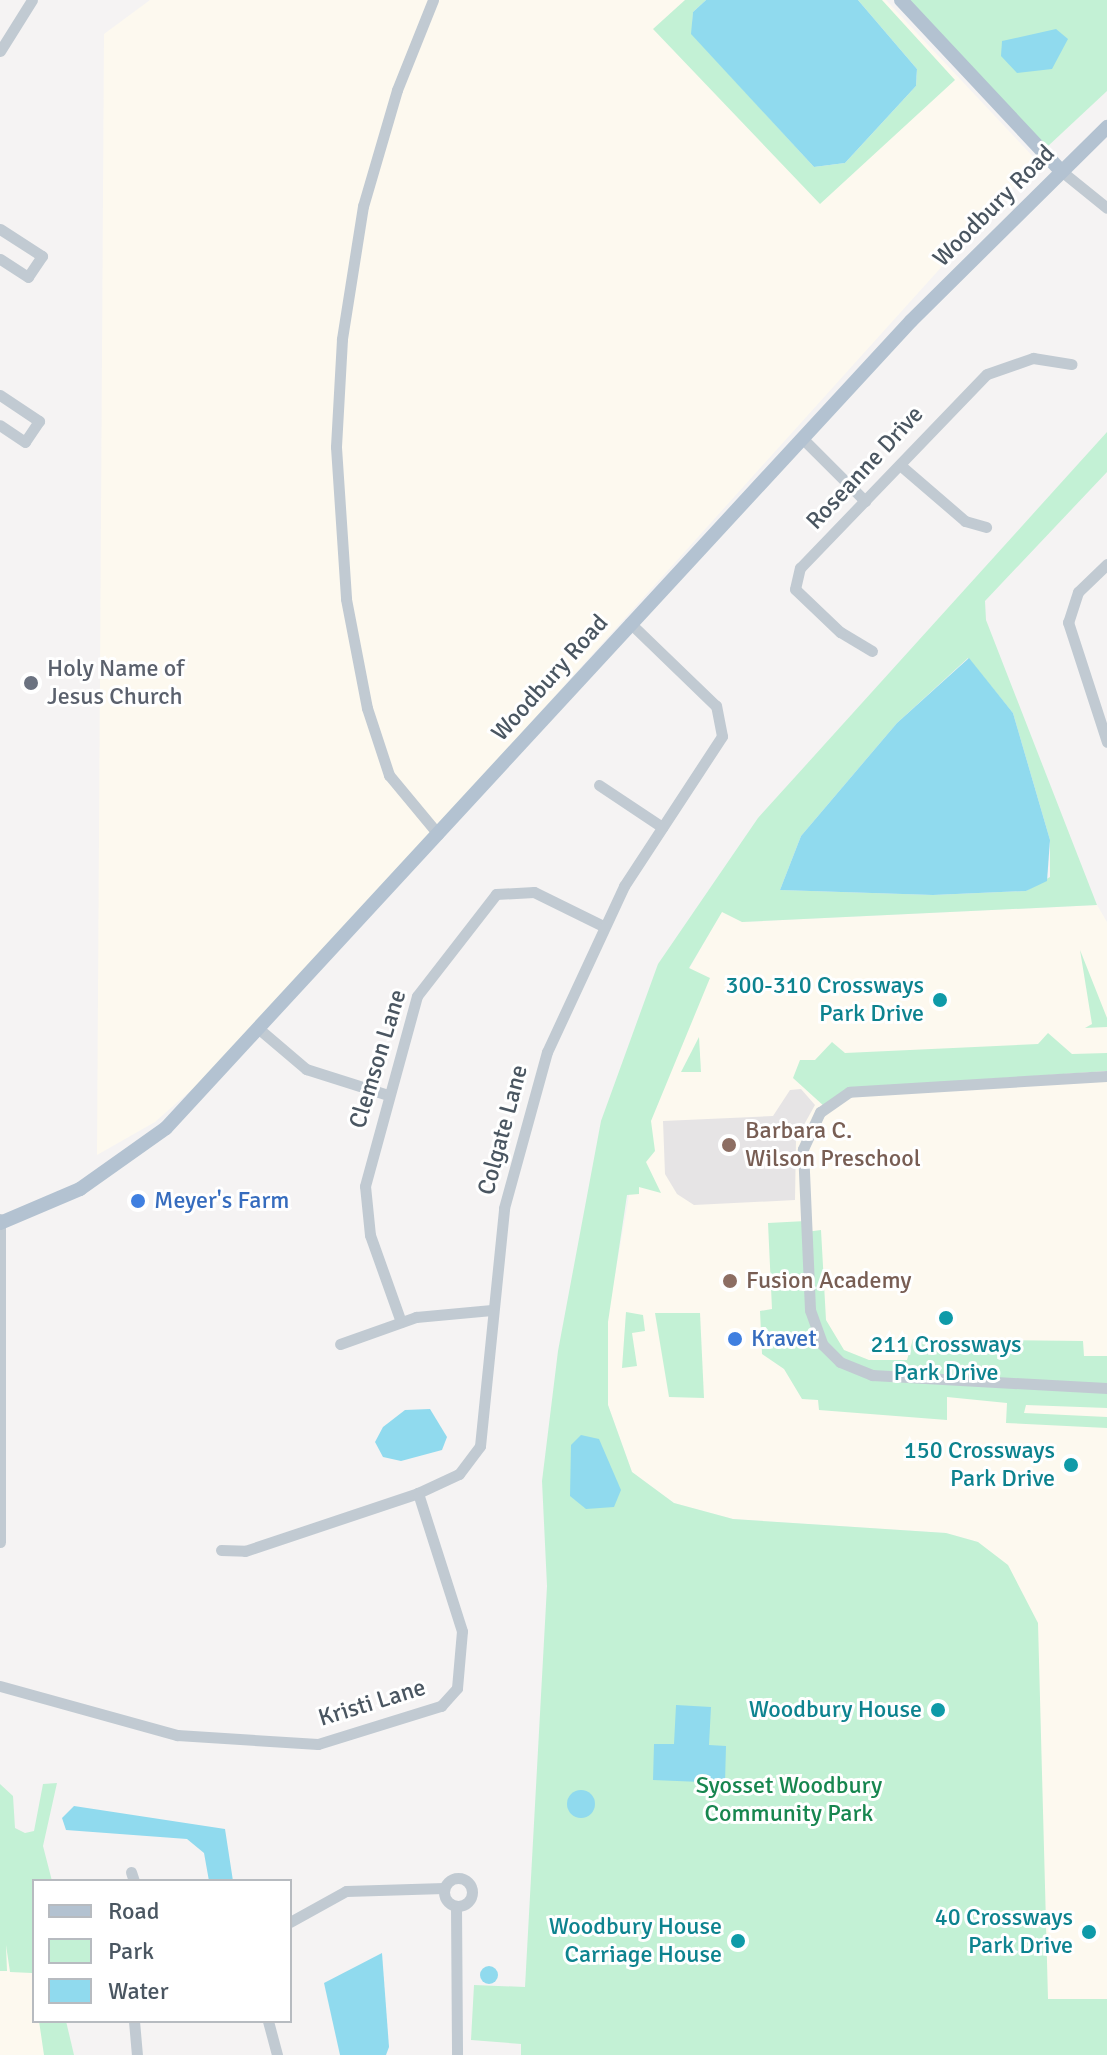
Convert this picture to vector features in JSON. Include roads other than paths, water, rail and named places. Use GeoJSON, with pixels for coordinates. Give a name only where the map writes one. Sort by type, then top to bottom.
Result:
{"type":"FeatureCollection","features":[{"type":"Feature","properties":{"kind":"main road"},"geometry":{"type":"LineString","coordinates":[[901,0],[1060,170]]}},
{"type":"Feature","properties":{"kind":"main road","name":"Woodbury Road"},"geometry":{"type":"LineString","coordinates":[[1,1221],[80,1189],[143,1148],[259,1029],[630,623],[803,439],[1060,170],[1107,127]]}},
{"type":"Feature","properties":{"kind":"street"},"geometry":{"type":"LineString","coordinates":[[0,51],[32,0]]}},
{"type":"Feature","properties":{"kind":"street"},"geometry":{"type":"LineString","coordinates":[[433,0],[397,90],[363,206],[342,339],[336,447],[346,599],[367,708],[389,775],[438,834]]}},
{"type":"Feature","properties":{"kind":"street"},"geometry":{"type":"LineString","coordinates":[[1060,170],[1107,208]]}},
{"type":"Feature","properties":{"kind":"street"},"geometry":{"type":"LineString","coordinates":[[0,229],[42,256],[28,277],[0,259]]}},
{"type":"Feature","properties":{"kind":"street","name":"Roseanne Drive"},"geometry":{"type":"LineString","coordinates":[[872,651],[809,605],[794,578],[987,374],[1033,358],[1072,364]]}},
{"type":"Feature","properties":{"kind":"street"},"geometry":{"type":"LineString","coordinates":[[0,395],[39,421],[25,442],[0,425]]}},
{"type":"Feature","properties":{"kind":"street"},"geometry":{"type":"LineString","coordinates":[[803,439],[865,501]]}},
{"type":"Feature","properties":{"kind":"street"},"geometry":{"type":"LineString","coordinates":[[900,465],[965,521],[986,527]]}},
{"type":"Feature","properties":{"kind":"street"},"geometry":{"type":"LineString","coordinates":[[1107,564],[1078,592],[1068,622],[1107,742]]}},
{"type":"Feature","properties":{"kind":"street","name":"Colgate Lane"},"geometry":{"type":"LineString","coordinates":[[221,1550],[245,1551],[418,1493],[459,1474],[480,1446],[492,1310],[527,1113],[603,926],[662,827],[708,765],[723,717],[630,623]]}},
{"type":"Feature","properties":{"kind":"street"},"geometry":{"type":"LineString","coordinates":[[1095,710],[1107,703]]}},
{"type":"Feature","properties":{"kind":"street"},"geometry":{"type":"LineString","coordinates":[[599,785],[662,827]]}},
{"type":"Feature","properties":{"kind":"street","name":"Clemson Lane"},"geometry":{"type":"LineString","coordinates":[[401,1322],[365,1211],[388,1095],[417,996],[496,894],[534,892],[603,926]]}},
{"type":"Feature","properties":{"kind":"street"},"geometry":{"type":"LineString","coordinates":[[259,1029],[306,1069],[388,1095]]}},
{"type":"Feature","properties":{"kind":"street"},"geometry":{"type":"LineString","coordinates":[[1107,1076],[849,1092],[813,1121],[803,1178],[810,1310],[823,1345],[840,1362],[872,1375],[1107,1388]]}},
{"type":"Feature","properties":{"kind":"street"},"geometry":{"type":"LineString","coordinates":[[0,1542],[1,1221]]}},
{"type":"Feature","properties":{"kind":"street"},"geometry":{"type":"LineString","coordinates":[[340,1344],[401,1322],[492,1310]]}},
{"type":"Feature","properties":{"kind":"street","name":"Kristi Lane"},"geometry":{"type":"LineString","coordinates":[[0,1686],[177,1735],[318,1744],[441,1706],[457,1688],[462,1631],[418,1493]]}},
{"type":"Feature","properties":{"kind":"street"},"geometry":{"type":"LineString","coordinates":[[292,1921],[346,1891],[444,1888],[453,1878],[470,1884],[472,1897],[456,1906]]}},
{"type":"Feature","properties":{"kind":"street"},"geometry":{"type":"LineString","coordinates":[[444,1888],[456,1906],[457,2055]]}},
{"type":"Feature","properties":{"kind":"street"},"geometry":{"type":"LineString","coordinates":[[134,2023],[137,2055]]}},
{"type":"Feature","properties":{"kind":"street"},"geometry":{"type":"LineString","coordinates":[[269,2023],[277,2055]]}},
{"type":"Feature","properties":{"kind":"water"},"geometry":{"type":"Polygon","coordinates":[[[706,0],[858,0],[917,69],[916,86],[845,163],[814,167],[691,34],[693,12],[706,0]]]}},
{"type":"Feature","properties":{"kind":"water"},"geometry":{"type":"Polygon","coordinates":[[[1056,29],[1068,39],[1052,69],[1017,73],[1001,56],[1002,41],[1056,29]]]}},
{"type":"Feature","properties":{"kind":"water"},"geometry":{"type":"Polygon","coordinates":[[[969,658],[1013,713],[1050,840],[1047,881],[1026,891],[933,895],[780,890],[801,836],[897,723],[969,658]]]}},
{"type":"Feature","properties":{"kind":"water"},"geometry":{"type":"Polygon","coordinates":[[[430,1409],[447,1437],[442,1450],[401,1461],[383,1457],[375,1442],[383,1427],[405,1410],[430,1409]]]}},
{"type":"Feature","properties":{"kind":"water"},"geometry":{"type":"Polygon","coordinates":[[[581,1435],[599,1439],[621,1490],[614,1507],[586,1509],[570,1496],[571,1445],[581,1435]]]}},
{"type":"Feature","properties":{"kind":"water"},"geometry":{"type":"Polygon","coordinates":[[[676,1705],[711,1707],[709,1745],[726,1746],[725,1783],[653,1780],[654,1744],[674,1744],[676,1705]]]}},
{"type":"Feature","properties":{"kind":"water"},"geometry":{"type":"Polygon","coordinates":[[[581,1790],[591,1794],[595,1804],[591,1814],[581,1818],[571,1814],[567,1804],[571,1794],[581,1790]]]}},
{"type":"Feature","properties":{"kind":"water"},"geometry":{"type":"Polygon","coordinates":[[[74,1806],[225,1829],[233,1879],[209,1879],[204,1853],[187,1839],[66,1830],[62,1818],[74,1806]]]}},
{"type":"Feature","properties":{"kind":"water"},"geometry":{"type":"Polygon","coordinates":[[[382,1953],[389,2047],[386,2055],[340,2055],[324,1983],[382,1953]]]}},
{"type":"Feature","properties":{"kind":"water"},"geometry":{"type":"Polygon","coordinates":[[[489,1966],[498,1975],[489,1984],[480,1975],[489,1966]]]}},
{"type":"Feature","properties":{"kind":"place","name":"Holy Name of Jesus Church"},"geometry":{"type":"Point","coordinates":[31,683]}},
{"type":"Feature","properties":{"kind":"place","name":"300-310 Crossways Park Drive"},"geometry":{"type":"Point","coordinates":[940,1000]}},
{"type":"Feature","properties":{"kind":"place","name":"Barbara C. Wilson Preschool"},"geometry":{"type":"Point","coordinates":[729,1145]}},
{"type":"Feature","properties":{"kind":"place","name":"Meyer's Farm"},"geometry":{"type":"Point","coordinates":[138,1201]}},
{"type":"Feature","properties":{"kind":"place","name":"Fusion Academy"},"geometry":{"type":"Point","coordinates":[730,1281]}},
{"type":"Feature","properties":{"kind":"place","name":"211 Crossways Park Drive"},"geometry":{"type":"Point","coordinates":[946,1318]}},
{"type":"Feature","properties":{"kind":"place","name":"Kravet"},"geometry":{"type":"Point","coordinates":[735,1339]}},
{"type":"Feature","properties":{"kind":"place","name":"150 Crossways Park Drive"},"geometry":{"type":"Point","coordinates":[1071,1465]}},
{"type":"Feature","properties":{"kind":"place","name":"Woodbury House"},"geometry":{"type":"Point","coordinates":[938,1710]}},
{"type":"Feature","properties":{"kind":"place","name":"40 Crossways Park Drive"},"geometry":{"type":"Point","coordinates":[1089,1932]}},
{"type":"Feature","properties":{"kind":"place","name":"Woodbury House Carriage House"},"geometry":{"type":"Point","coordinates":[738,1941]}},
{"type":"Feature","properties":{"kind":"park label","name":"Syosset Woodbury Community Park"},"geometry":{"type":"Point","coordinates":[789,1800]}}]}
